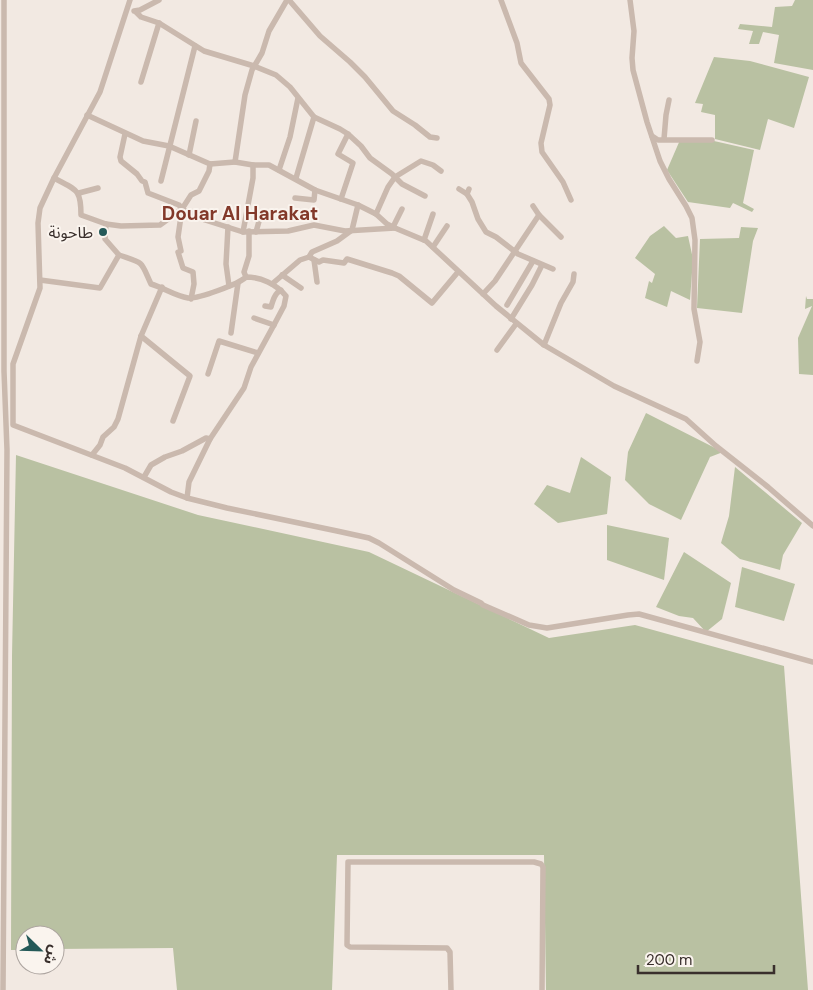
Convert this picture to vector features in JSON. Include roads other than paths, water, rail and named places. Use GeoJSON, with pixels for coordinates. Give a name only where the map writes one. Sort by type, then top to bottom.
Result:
{"type":"FeatureCollection","features":[{"type":"Feature","properties":{"kind":"street"},"geometry":{"type":"LineString","coordinates":[[3,990],[3,532],[7,455],[3,428],[2,19],[4,0]]}},
{"type":"Feature","properties":{"kind":"street"},"geometry":{"type":"LineString","coordinates":[[13,425],[13,364],[39,294],[38,217],[42,203],[54,178],[100,92],[130,0]]}},
{"type":"Feature","properties":{"kind":"street"},"geometry":{"type":"LineString","coordinates":[[136,12],[159,0]]}},
{"type":"Feature","properties":{"kind":"street"},"geometry":{"type":"LineString","coordinates":[[235,162],[245,94],[254,66],[262,53],[269,31],[288,0],[320,36],[350,62],[393,112],[416,125],[430,136],[437,138]]}},
{"type":"Feature","properties":{"kind":"street"},"geometry":{"type":"LineString","coordinates":[[501,0],[517,43],[521,63],[549,99],[550,106],[541,143],[542,152],[563,182],[570,200]]}},
{"type":"Feature","properties":{"kind":"street"},"geometry":{"type":"LineString","coordinates":[[630,0],[634,31],[633,70],[660,161],[668,179],[692,218],[695,240],[694,309],[700,342],[697,361]]}},
{"type":"Feature","properties":{"kind":"street"},"geometry":{"type":"LineString","coordinates":[[128,9],[136,12],[141,17],[159,23],[204,51],[254,66],[276,76],[290,88],[314,117],[348,134],[370,158],[402,184],[424,196]]}},
{"type":"Feature","properties":{"kind":"street"},"geometry":{"type":"LineString","coordinates":[[141,82],[159,23]]}},
{"type":"Feature","properties":{"kind":"street"},"geometry":{"type":"LineString","coordinates":[[161,181],[195,46]]}},
{"type":"Feature","properties":{"kind":"street"},"geometry":{"type":"LineString","coordinates":[[279,170],[290,137],[298,98]]}},
{"type":"Feature","properties":{"kind":"street"},"geometry":{"type":"LineString","coordinates":[[664,139],[669,100]]}},
{"type":"Feature","properties":{"kind":"street"},"geometry":{"type":"LineString","coordinates":[[87,115],[125,134],[143,141],[169,146],[210,164],[235,162],[269,165],[315,190],[358,205],[376,214],[394,228],[424,240],[514,322],[544,345],[614,386],[686,419],[813,526]]}},
{"type":"Feature","properties":{"kind":"street"},"geometry":{"type":"LineString","coordinates":[[296,178],[314,117]]}},
{"type":"Feature","properties":{"kind":"street"},"geometry":{"type":"LineString","coordinates":[[189,155],[196,121]]}},
{"type":"Feature","properties":{"kind":"street"},"geometry":{"type":"LineString","coordinates":[[125,134],[120,158],[121,162],[145,182],[148,193],[228,228],[246,232],[288,231],[314,224],[345,231],[394,228]]}},
{"type":"Feature","properties":{"kind":"street"},"geometry":{"type":"LineString","coordinates":[[341,199],[353,163],[338,154],[348,134]]}},
{"type":"Feature","properties":{"kind":"street"},"geometry":{"type":"LineString","coordinates":[[652,136],[658,140],[712,140]]}},
{"type":"Feature","properties":{"kind":"street"},"geometry":{"type":"LineString","coordinates":[[376,214],[388,187],[395,177],[421,161],[434,165],[441,171]]}},
{"type":"Feature","properties":{"kind":"street"},"geometry":{"type":"LineString","coordinates":[[54,178],[79,193],[81,215],[106,224],[120,226],[160,225],[182,209],[191,195],[199,191],[210,164]]}},
{"type":"Feature","properties":{"kind":"street"},"geometry":{"type":"LineString","coordinates":[[246,276],[244,272],[250,244],[246,232],[253,165]]}},
{"type":"Feature","properties":{"kind":"street"},"geometry":{"type":"LineString","coordinates":[[79,193],[98,188]]}},
{"type":"Feature","properties":{"kind":"street"},"geometry":{"type":"LineString","coordinates":[[459,188],[468,192],[478,219],[486,232],[496,237],[513,252],[553,269]]}},
{"type":"Feature","properties":{"kind":"street"},"geometry":{"type":"LineString","coordinates":[[295,198],[314,200],[315,190]]}},
{"type":"Feature","properties":{"kind":"street"},"geometry":{"type":"LineString","coordinates":[[317,282],[311,258],[312,252],[337,241],[352,230],[358,205]]}},
{"type":"Feature","properties":{"kind":"street"},"geometry":{"type":"LineString","coordinates":[[533,206],[539,215],[562,237]]}},
{"type":"Feature","properties":{"kind":"street"},"geometry":{"type":"LineString","coordinates":[[182,209],[178,237],[181,250],[178,252],[178,256],[183,268],[193,272],[194,284],[191,298]]}},
{"type":"Feature","properties":{"kind":"street"},"geometry":{"type":"LineString","coordinates":[[394,228],[402,209]]}},
{"type":"Feature","properties":{"kind":"street"},"geometry":{"type":"LineString","coordinates":[[256,232],[261,214]]}},
{"type":"Feature","properties":{"kind":"street"},"geometry":{"type":"LineString","coordinates":[[424,240],[433,214]]}},
{"type":"Feature","properties":{"kind":"street"},"geometry":{"type":"LineString","coordinates":[[483,294],[495,281],[539,215]]}},
{"type":"Feature","properties":{"kind":"street"},"geometry":{"type":"LineString","coordinates":[[106,224],[105,239],[119,256],[142,263],[152,284],[191,298],[238,283],[246,276]]}},
{"type":"Feature","properties":{"kind":"street"},"geometry":{"type":"LineString","coordinates":[[433,247],[447,226]]}},
{"type":"Feature","properties":{"kind":"street"},"geometry":{"type":"LineString","coordinates":[[228,228],[226,264],[229,286]]}},
{"type":"Feature","properties":{"kind":"street"},"geometry":{"type":"LineString","coordinates":[[40,280],[100,288],[119,256]]}},
{"type":"Feature","properties":{"kind":"street"},"geometry":{"type":"LineString","coordinates":[[272,284],[300,260],[311,258],[318,262],[324,260],[344,262],[347,259],[399,276],[432,302],[458,272]]}},
{"type":"Feature","properties":{"kind":"street"},"geometry":{"type":"LineString","coordinates":[[506,305],[534,261]]}},
{"type":"Feature","properties":{"kind":"street"},"geometry":{"type":"LineString","coordinates":[[497,350],[514,322],[542,265]]}},
{"type":"Feature","properties":{"kind":"street"},"geometry":{"type":"LineString","coordinates":[[544,345],[561,303],[573,282],[574,274]]}},
{"type":"Feature","properties":{"kind":"street"},"geometry":{"type":"LineString","coordinates":[[282,275],[301,288]]}},
{"type":"Feature","properties":{"kind":"street"},"geometry":{"type":"LineString","coordinates":[[187,498],[189,482],[210,439],[244,388],[251,367],[284,306],[286,296],[281,290],[262,280],[246,276]]}},
{"type":"Feature","properties":{"kind":"street"},"geometry":{"type":"LineString","coordinates":[[231,333],[238,283]]}},
{"type":"Feature","properties":{"kind":"street"},"geometry":{"type":"LineString","coordinates":[[92,455],[100,445],[103,437],[114,427],[118,419],[141,336],[162,287]]}},
{"type":"Feature","properties":{"kind":"street"},"geometry":{"type":"LineString","coordinates":[[265,306],[271,307],[274,298],[281,290]]}},
{"type":"Feature","properties":{"kind":"street"},"geometry":{"type":"LineString","coordinates":[[254,318],[274,325]]}},
{"type":"Feature","properties":{"kind":"street"},"geometry":{"type":"LineString","coordinates":[[141,336],[190,376],[173,421]]}},
{"type":"Feature","properties":{"kind":"street"},"geometry":{"type":"LineString","coordinates":[[208,374],[219,341],[258,353]]}},
{"type":"Feature","properties":{"kind":"street"},"geometry":{"type":"LineString","coordinates":[[3,428],[13,425],[92,455],[187,498],[369,538],[482,605],[534,626],[547,628],[628,614],[639,614],[813,662]]}},
{"type":"Feature","properties":{"kind":"street"},"geometry":{"type":"LineString","coordinates":[[144,477],[151,465],[206,438],[210,439]]}},
{"type":"Feature","properties":{"kind":"street"},"geometry":{"type":"LineString","coordinates":[[0,458],[5,458],[7,455]]}},
{"type":"Feature","properties":{"kind":"street"},"geometry":{"type":"LineString","coordinates":[[451,990],[450,952],[447,948],[350,947],[347,945],[348,862],[540,862],[543,867],[542,990]]}},
{"type":"Feature","properties":{"kind":"place","name":"طاحونة"},"geometry":{"type":"Point","coordinates":[103,232]}},
{"type":"Feature","properties":{"kind":"district","name":"Douar Al Harakat"},"geometry":{"type":"Point","coordinates":[240,213]}}]}
